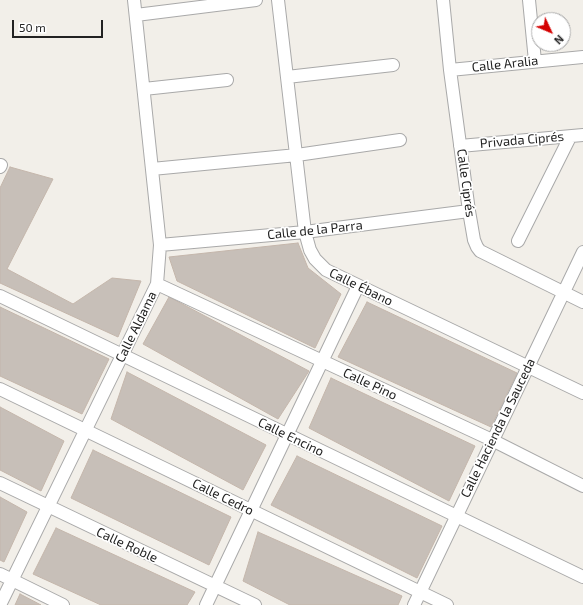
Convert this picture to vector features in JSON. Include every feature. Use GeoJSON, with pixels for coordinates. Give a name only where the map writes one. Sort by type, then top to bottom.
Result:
{"type":"FeatureCollection","features":[{"type":"Feature","properties":{"kind":"street","name":"Calle Aldama"},"geometry":{"type":"LineString","coordinates":[[0,605],[157,284],[160,245],[134,0]]}},
{"type":"Feature","properties":{"kind":"street"},"geometry":{"type":"LineString","coordinates":[[136,15],[256,0]]}},
{"type":"Feature","properties":{"kind":"street","name":"Calle Ébano"},"geometry":{"type":"LineString","coordinates":[[278,0],[305,232],[310,250],[315,259],[326,270],[583,393]]}},
{"type":"Feature","properties":{"kind":"street","name":"Calle Ciprés"},"geometry":{"type":"LineString","coordinates":[[444,0],[450,70],[474,240],[480,251],[583,302]]}},
{"type":"Feature","properties":{"kind":"street"},"geometry":{"type":"LineString","coordinates":[[529,0],[535,61]]}},
{"type":"Feature","properties":{"kind":"street","name":"Calle Aralia"},"geometry":{"type":"LineString","coordinates":[[450,70],[583,56]]}},
{"type":"Feature","properties":{"kind":"street"},"geometry":{"type":"LineString","coordinates":[[287,77],[393,65]]}},
{"type":"Feature","properties":{"kind":"street"},"geometry":{"type":"LineString","coordinates":[[144,90],[227,80]]}},
{"type":"Feature","properties":{"kind":"street","name":"Privada Ciprés"},"geometry":{"type":"LineString","coordinates":[[460,146],[583,135]]}},
{"type":"Feature","properties":{"kind":"street"},"geometry":{"type":"LineString","coordinates":[[518,241],[570,137]]}},
{"type":"Feature","properties":{"kind":"street"},"geometry":{"type":"LineString","coordinates":[[152,169],[297,155],[400,140]]}},
{"type":"Feature","properties":{"kind":"street","name":"Calle de la Parra"},"geometry":{"type":"LineString","coordinates":[[160,245],[305,232],[469,211]]}},
{"type":"Feature","properties":{"kind":"street","name":"Calle Hacienda la Sauceda"},"geometry":{"type":"LineString","coordinates":[[414,605],[583,252]]}},
{"type":"Feature","properties":{"kind":"street","name":"Calle Pino"},"geometry":{"type":"LineString","coordinates":[[157,284],[492,440],[583,486]]}},
{"type":"Feature","properties":{"kind":"street"},"geometry":{"type":"LineString","coordinates":[[206,605],[358,286]]}},
{"type":"Feature","properties":{"kind":"street","name":"Calle Encino"},"geometry":{"type":"LineString","coordinates":[[0,296],[583,577]]}},
{"type":"Feature","properties":{"kind":"street","name":"Calle Cedro"},"geometry":{"type":"LineString","coordinates":[[0,389],[447,605]]}},
{"type":"Feature","properties":{"kind":"street","name":"Calle Roble"},"geometry":{"type":"LineString","coordinates":[[0,483],[255,605]]}},
{"type":"Feature","properties":{"kind":"street"},"geometry":{"type":"LineString","coordinates":[[0,574],[63,605]]}},
{"type":"Feature","properties":{"kind":"building"},"geometry":{"type":"Polygon","coordinates":[[[10,167],[53,179],[7,269],[73,304],[112,278],[141,281],[118,337],[0,283],[0,188],[10,167]]]}},
{"type":"Feature","properties":{"kind":"building"},"geometry":{"type":"Polygon","coordinates":[[[298,243],[308,268],[341,294],[315,348],[177,281],[169,257],[298,243]]]}},
{"type":"Feature","properties":{"kind":"building"},"geometry":{"type":"Polygon","coordinates":[[[169,297],[309,371],[278,419],[143,344],[169,297]]]}},
{"type":"Feature","properties":{"kind":"building"},"geometry":{"type":"Polygon","coordinates":[[[367,302],[517,373],[491,427],[338,357],[367,302]]]}},
{"type":"Feature","properties":{"kind":"building"},"geometry":{"type":"Polygon","coordinates":[[[0,307],[109,359],[82,414],[0,376],[0,307]]]}},
{"type":"Feature","properties":{"kind":"building"},"geometry":{"type":"Polygon","coordinates":[[[127,372],[266,445],[243,490],[111,419],[127,372]]]}},
{"type":"Feature","properties":{"kind":"building"},"geometry":{"type":"Polygon","coordinates":[[[331,378],[475,446],[449,501],[309,428],[331,378]]]}},
{"type":"Feature","properties":{"kind":"building"},"geometry":{"type":"Polygon","coordinates":[[[0,407],[64,441],[41,491],[0,470],[0,407]]]}},
{"type":"Feature","properties":{"kind":"building"},"geometry":{"type":"Polygon","coordinates":[[[93,450],[231,517],[209,565],[71,498],[93,450]]]}},
{"type":"Feature","properties":{"kind":"building"},"geometry":{"type":"Polygon","coordinates":[[[297,456],[442,526],[417,578],[271,505],[297,456]]]}},
{"type":"Feature","properties":{"kind":"building"},"geometry":{"type":"Polygon","coordinates":[[[0,497],[27,512],[4,562],[0,560],[0,497]]]}},
{"type":"Feature","properties":{"kind":"building"},"geometry":{"type":"Polygon","coordinates":[[[56,528],[195,592],[187,605],[101,605],[33,574],[56,528]]]}},
{"type":"Feature","properties":{"kind":"building"},"geometry":{"type":"Polygon","coordinates":[[[258,532],[402,596],[398,605],[290,605],[243,581],[258,532]]]}},
{"type":"Feature","properties":{"kind":"building"},"geometry":{"type":"Polygon","coordinates":[[[20,594],[41,605],[15,605],[20,594]]]}}]}
